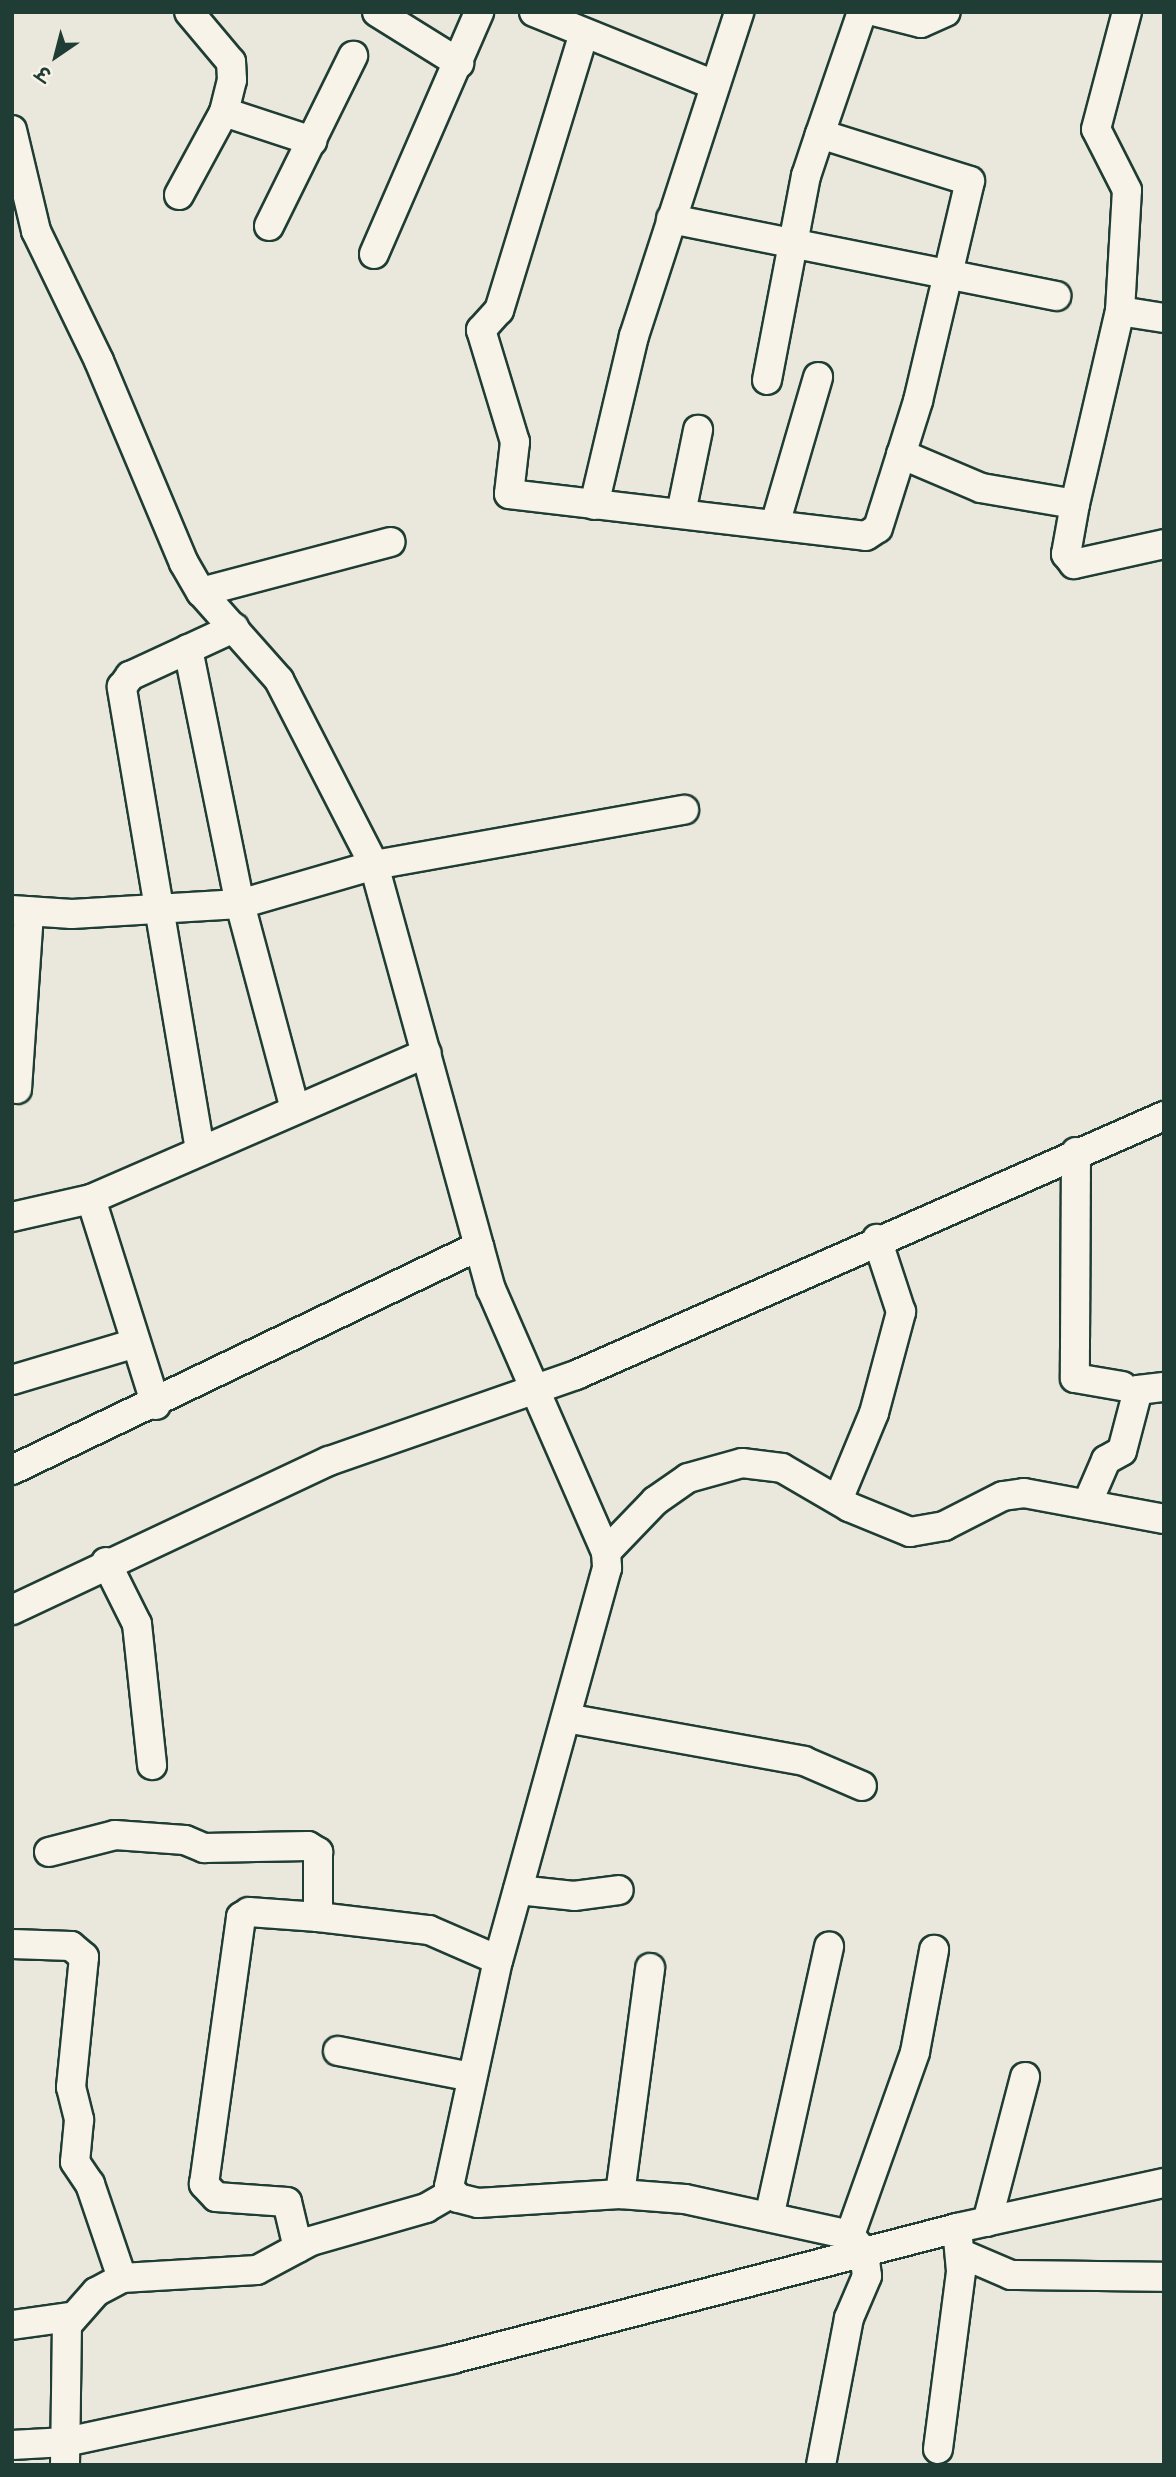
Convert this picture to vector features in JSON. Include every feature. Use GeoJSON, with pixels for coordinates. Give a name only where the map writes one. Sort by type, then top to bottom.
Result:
{"type":"FeatureCollection","features":[{"type":"Feature","properties":{"kind":"street"},"geometry":{"type":"LineString","coordinates":[[179,194],[224,112],[231,62],[189,12]]}},
{"type":"Feature","properties":{"kind":"street"},"geometry":{"type":"LineString","coordinates":[[377,12],[459,63]]}},
{"type":"Feature","properties":{"kind":"street"},"geometry":{"type":"LineString","coordinates":[[374,254],[479,12]]}},
{"type":"Feature","properties":{"kind":"street"},"geometry":{"type":"LineString","coordinates":[[534,12],[572,25],[712,84]]}},
{"type":"Feature","properties":{"kind":"street"},"geometry":{"type":"LineString","coordinates":[[594,505],[618,407],[671,219],[712,84],[739,12]]}},
{"type":"Feature","properties":{"kind":"street"},"geometry":{"type":"LineString","coordinates":[[767,380],[820,134],[862,12]]}},
{"type":"Feature","properties":{"kind":"street"},"geometry":{"type":"LineString","coordinates":[[877,12],[921,23],[946,12]]}},
{"type":"Feature","properties":{"kind":"street"},"geometry":{"type":"LineString","coordinates":[[1127,12],[1096,129],[1126,190],[1120,311],[1066,554],[1074,564],[1164,544]]}},
{"type":"Feature","properties":{"kind":"street"},"geometry":{"type":"LineString","coordinates":[[572,25],[496,317],[481,330],[516,448],[509,494],[594,505],[776,521],[871,535],[901,454],[970,181],[820,134]]}},
{"type":"Feature","properties":{"kind":"street"},"geometry":{"type":"LineString","coordinates":[[269,226],[353,56]]}},
{"type":"Feature","properties":{"kind":"street"},"geometry":{"type":"LineString","coordinates":[[224,112],[312,141]]}},
{"type":"Feature","properties":{"kind":"street"},"geometry":{"type":"LineString","coordinates":[[12,130],[36,231],[201,592],[279,680],[374,865],[495,1301],[606,1552]]}},
{"type":"Feature","properties":{"kind":"street"},"geometry":{"type":"LineString","coordinates":[[671,219],[1056,296]]}},
{"type":"Feature","properties":{"kind":"street"},"geometry":{"type":"LineString","coordinates":[[1120,311],[1164,318]]}},
{"type":"Feature","properties":{"kind":"street"},"geometry":{"type":"LineString","coordinates":[[776,521],[818,377]]}},
{"type":"Feature","properties":{"kind":"street"},"geometry":{"type":"LineString","coordinates":[[681,513],[698,429]]}},
{"type":"Feature","properties":{"kind":"street"},"geometry":{"type":"LineString","coordinates":[[901,454],[981,488],[1075,504]]}},
{"type":"Feature","properties":{"kind":"street"},"geometry":{"type":"LineString","coordinates":[[201,592],[390,542]]}},
{"type":"Feature","properties":{"kind":"street"},"geometry":{"type":"LineString","coordinates":[[200,1150],[156,911],[122,687],[130,676],[234,628]]}},
{"type":"Feature","properties":{"kind":"street"},"geometry":{"type":"LineString","coordinates":[[188,649],[240,904],[294,1106]]}},
{"type":"Feature","properties":{"kind":"street"},"geometry":{"type":"LineString","coordinates":[[17,1089],[20,911],[156,911],[240,904],[374,865],[684,810]]}},
{"type":"Feature","properties":{"kind":"street"},"geometry":{"type":"LineString","coordinates":[[12,1217],[91,1199],[294,1106],[427,1053]]}},
{"type":"Feature","properties":{"kind":"street"},"geometry":{"type":"LineString","coordinates":[[12,1610],[107,1562],[373,1443],[531,1386],[576,1375],[877,1239],[1164,1116]]}},
{"type":"Feature","properties":{"kind":"street"},"geometry":{"type":"LineString","coordinates":[[1076,1152],[1075,1378],[1122,1386]]}},
{"type":"Feature","properties":{"kind":"street"},"geometry":{"type":"LineString","coordinates":[[91,1199],[156,1405]]}},
{"type":"Feature","properties":{"kind":"street"},"geometry":{"type":"LineString","coordinates":[[838,1500],[874,1413],[901,1312],[877,1239]]}},
{"type":"Feature","properties":{"kind":"street"},"geometry":{"type":"LineString","coordinates":[[12,1470],[156,1405],[479,1245]]}},
{"type":"Feature","properties":{"kind":"street"},"geometry":{"type":"LineString","coordinates":[[12,1380],[136,1343]]}},
{"type":"Feature","properties":{"kind":"street"},"geometry":{"type":"LineString","coordinates":[[1087,1504],[1106,1460],[1122,1451],[1138,1390],[1164,1387]]}},
{"type":"Feature","properties":{"kind":"street"},"geometry":{"type":"LineString","coordinates":[[452,2193],[449,2172],[498,1960],[566,1718],[606,1552],[655,1501],[688,1478],[724,1465],[782,1468],[838,1500],[910,1532],[944,1526],[1003,1496],[1024,1493],[1164,1519]]}},
{"type":"Feature","properties":{"kind":"street"},"geometry":{"type":"LineString","coordinates":[[107,1562],[137,1624],[152,1765]]}},
{"type":"Feature","properties":{"kind":"street"},"geometry":{"type":"LineString","coordinates":[[566,1718],[804,1761],[862,1786]]}},
{"type":"Feature","properties":{"kind":"street"},"geometry":{"type":"LineString","coordinates":[[49,1852],[115,1835],[185,1840],[205,1848],[308,1846],[317,1852],[318,1917]]}},
{"type":"Feature","properties":{"kind":"street"},"geometry":{"type":"LineString","coordinates":[[518,1890],[574,1896],[618,1890]]}},
{"type":"Feature","properties":{"kind":"street"},"geometry":{"type":"LineString","coordinates":[[298,2248],[287,2202],[216,2197],[204,2184],[240,1917],[249,1912],[429,1930],[498,1960]]}},
{"type":"Feature","properties":{"kind":"street"},"geometry":{"type":"LineString","coordinates":[[12,1944],[71,1946],[84,1957],[71,2087],[79,2120],[75,2162],[90,2184],[122,2278]]}},
{"type":"Feature","properties":{"kind":"street"},"geometry":{"type":"LineString","coordinates":[[770,2213],[829,1946]]}},
{"type":"Feature","properties":{"kind":"street"},"geometry":{"type":"LineString","coordinates":[[821,2465],[849,2318],[867,2276],[857,2244],[915,2052],[934,1950]]}},
{"type":"Feature","properties":{"kind":"street"},"geometry":{"type":"LineString","coordinates":[[620,2194],[650,1968]]}},
{"type":"Feature","properties":{"kind":"street"},"geometry":{"type":"LineString","coordinates":[[338,2050],[472,2077]]}},
{"type":"Feature","properties":{"kind":"street"},"geometry":{"type":"LineString","coordinates":[[986,2222],[1025,2077]]}},
{"type":"Feature","properties":{"kind":"street"},"geometry":{"type":"LineString","coordinates":[[12,2445],[65,2453],[452,2359],[857,2244],[960,2241],[986,2222],[1164,2183]]}},
{"type":"Feature","properties":{"kind":"street"},"geometry":{"type":"LineString","coordinates":[[12,2325],[70,2317],[122,2278],[257,2270],[298,2248],[426,2208],[452,2193]]}},
{"type":"Feature","properties":{"kind":"street"},"geometry":{"type":"LineString","coordinates":[[452,2193],[478,2203],[620,2194],[770,2213],[857,2244]]}},
{"type":"Feature","properties":{"kind":"street"},"geometry":{"type":"LineString","coordinates":[[960,2241],[1011,2275],[1164,2277]]}},
{"type":"Feature","properties":{"kind":"street"},"geometry":{"type":"LineString","coordinates":[[938,2449],[960,2241]]}},
{"type":"Feature","properties":{"kind":"street"},"geometry":{"type":"LineString","coordinates":[[65,2453],[70,2317]]}}]}
